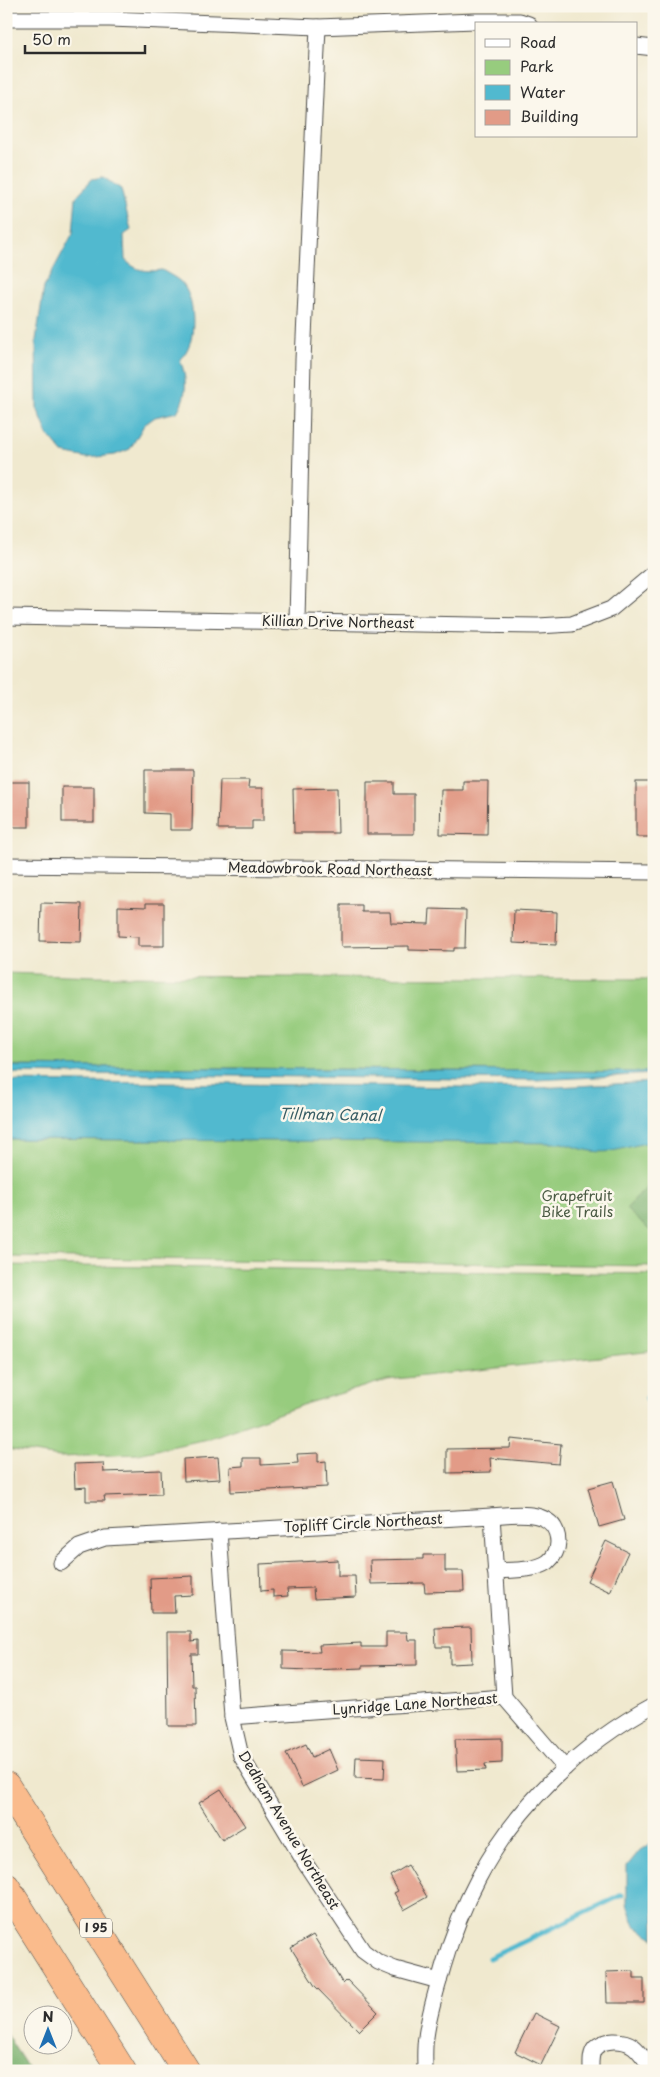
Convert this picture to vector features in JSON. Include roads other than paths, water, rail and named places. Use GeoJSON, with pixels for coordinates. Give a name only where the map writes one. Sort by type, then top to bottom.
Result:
{"type":"FeatureCollection","features":[{"type":"Feature","properties":{"kind":"highway","name":"I 95"},"geometry":{"type":"LineString","coordinates":[[6,1786],[186,2071]]}},
{"type":"Feature","properties":{"kind":"highway"},"geometry":{"type":"LineString","coordinates":[[6,1887],[122,2071]]}},
{"type":"Feature","properties":{"kind":"street"},"geometry":{"type":"LineString","coordinates":[[6,19],[110,13],[318,27],[475,21],[520,22]]}},
{"type":"Feature","properties":{"kind":"street"},"geometry":{"type":"LineString","coordinates":[[297,621],[303,360],[318,27]]}},
{"type":"Feature","properties":{"kind":"street"},"geometry":{"type":"LineString","coordinates":[[638,46],[654,48]]}},
{"type":"Feature","properties":{"kind":"street","name":"Killian Drive Northeast"},"geometry":{"type":"LineString","coordinates":[[6,617],[538,626],[572,624],[611,609],[654,573]]}},
{"type":"Feature","properties":{"kind":"street","name":"Meadowbrook Road Northeast"},"geometry":{"type":"LineString","coordinates":[[6,865],[654,872]]}},
{"type":"Feature","properties":{"kind":"street"},"geometry":{"type":"LineString","coordinates":[[495,1571],[525,1569],[548,1562],[557,1549],[557,1534],[553,1527],[539,1516],[519,1514],[492,1516],[495,1571],[504,1697]]}},
{"type":"Feature","properties":{"kind":"street","name":"Topliff Circle Northeast"},"geometry":{"type":"LineString","coordinates":[[61,1564],[79,1547],[105,1538],[492,1516]]}},
{"type":"Feature","properties":{"kind":"street","name":"Dedham Avenue Northeast"},"geometry":{"type":"LineString","coordinates":[[219,1531],[232,1717],[241,1756],[305,1863],[363,1951],[378,1962],[395,1970],[439,1981]]}},
{"type":"Feature","properties":{"kind":"street","name":"Lynridge Lane Northeast"},"geometry":{"type":"LineString","coordinates":[[232,1717],[504,1697],[565,1768]]}},
{"type":"Feature","properties":{"kind":"street"},"geometry":{"type":"LineString","coordinates":[[425,2071],[426,2037],[439,1981],[452,1937],[478,1878],[524,1811],[565,1768],[598,1740],[654,1705]]}},
{"type":"Feature","properties":{"kind":"street"},"geometry":{"type":"LineString","coordinates":[[591,2071],[591,2057],[595,2048],[606,2041],[619,2041],[632,2046],[654,2071]]}},
{"type":"Feature","properties":{"kind":"water"},"geometry":{"type":"Polygon","coordinates":[[[103,177],[121,189],[131,230],[124,235],[125,260],[142,270],[162,270],[180,281],[188,293],[193,324],[186,353],[180,359],[184,373],[185,393],[177,412],[155,417],[144,425],[130,449],[115,455],[87,458],[63,453],[48,435],[37,408],[36,340],[44,287],[73,233],[76,197],[92,179],[103,177]]]}},
{"type":"Feature","properties":{"kind":"water"},"geometry":{"type":"Polygon","coordinates":[[[6,1066],[654,1072],[654,1074],[537,1080],[6,1073],[6,1066]]]}},
{"type":"Feature","properties":{"kind":"water","name":"Tillman Canal"},"geometry":{"type":"Polygon","coordinates":[[[6,1081],[537,1088],[654,1082],[654,1142],[598,1152],[562,1143],[6,1139],[6,1081]]]}},
{"type":"Feature","properties":{"kind":"water"},"geometry":{"type":"Polygon","coordinates":[[[654,1842],[654,1938],[635,1926],[627,1904],[627,1866],[640,1850],[654,1842]]]}},
{"type":"Feature","properties":{"kind":"waterway"},"geometry":{"type":"LineString","coordinates":[[647,1398],[654,1418]]}},
{"type":"Feature","properties":{"kind":"waterway"},"geometry":{"type":"LineString","coordinates":[[489,1958],[622,1895]]}},
{"type":"Feature","properties":{"kind":"park label","name":"Grapefruit Bike Trails"},"geometry":{"type":"Point","coordinates":[577,1204]}}]}
